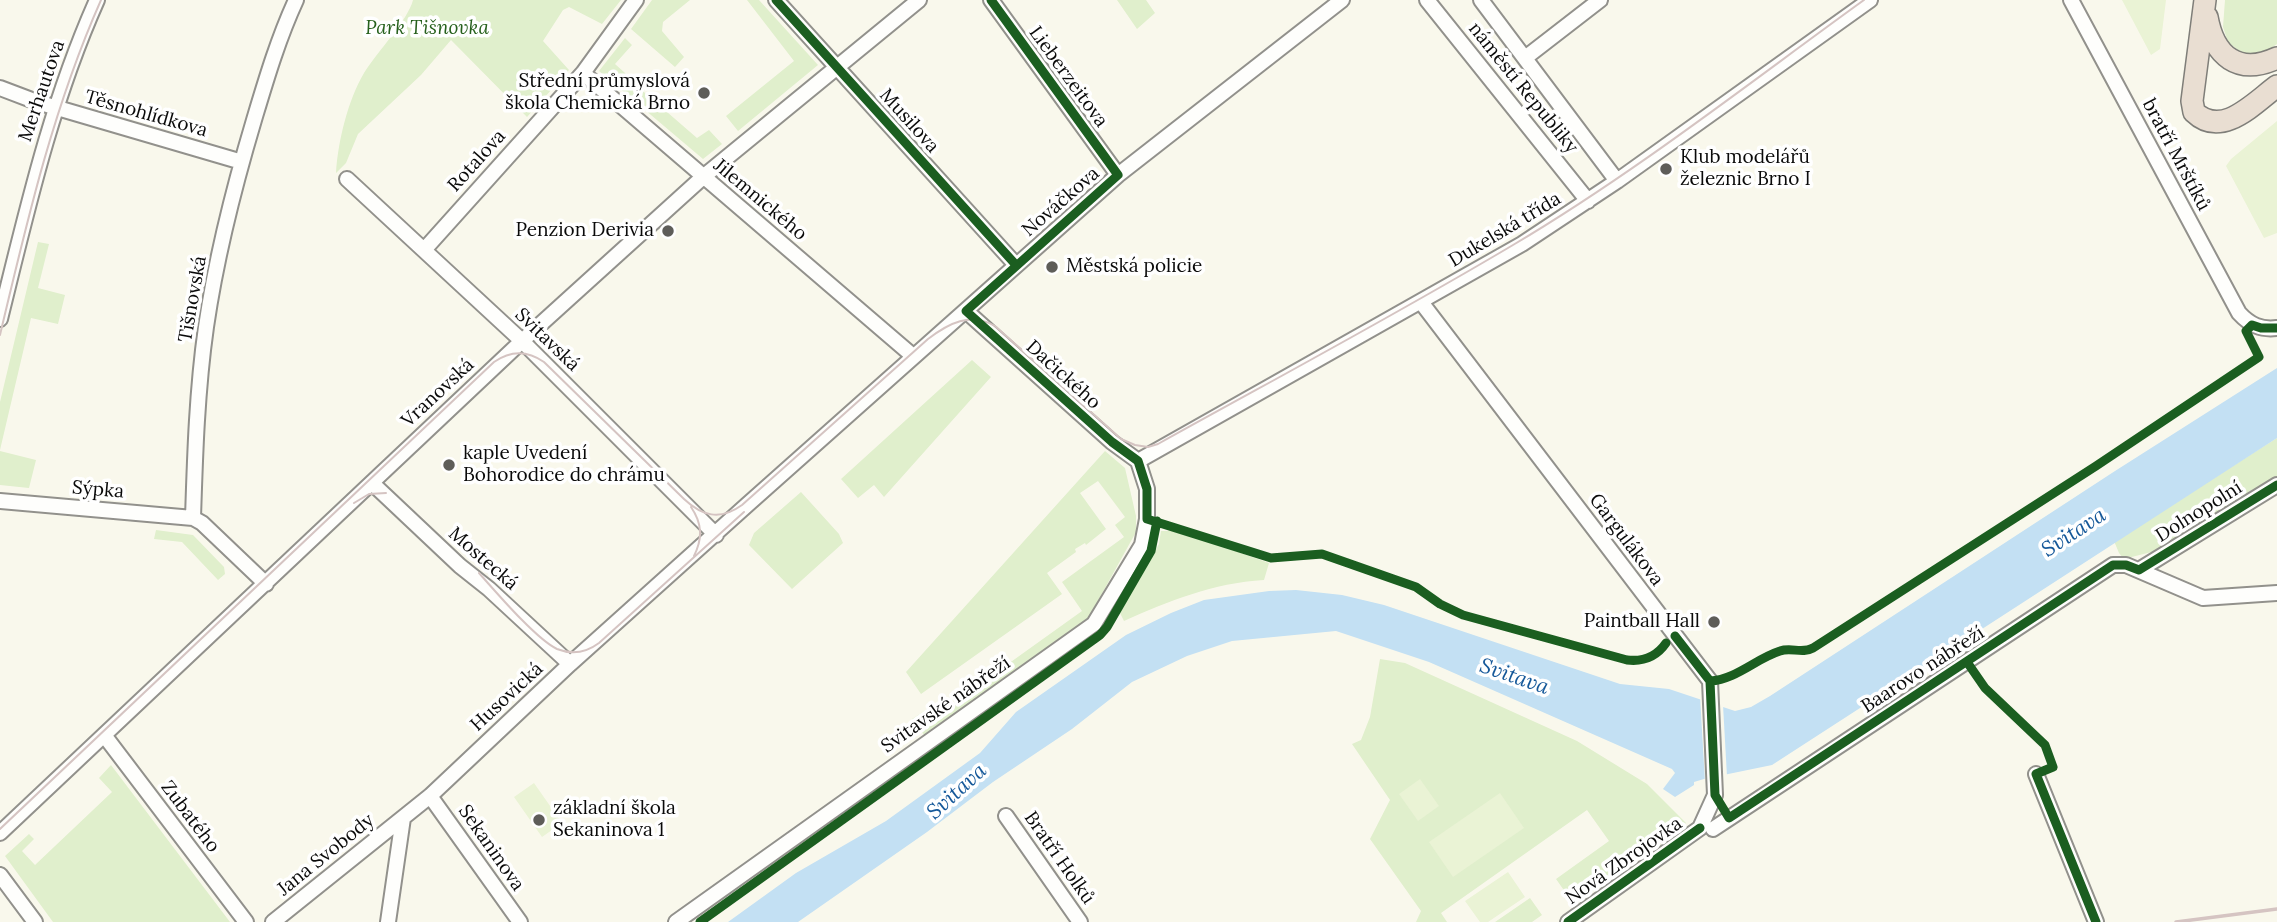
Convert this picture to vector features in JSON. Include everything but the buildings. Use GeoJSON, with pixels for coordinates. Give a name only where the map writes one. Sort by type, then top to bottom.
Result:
{"type":"FeatureCollection","features":[{"type":"Feature","properties":{"kind":"highway"},"geometry":{"type":"LineString","coordinates":[[2205,0],[2211,35],[2225,56],[2247,65],[2263,64],[2277,58]]}},
{"type":"Feature","properties":{"kind":"highway"},"geometry":{"type":"LineString","coordinates":[[2205,0],[2192,100],[2194,112],[2205,120],[2225,122],[2277,86]]}},
{"type":"Feature","properties":{"kind":"street","name":"Merhautova"},"geometry":{"type":"LineString","coordinates":[[0,319],[29,196],[55,107],[97,0]]}},
{"type":"Feature","properties":{"kind":"street","name":"Tišnovská"},"geometry":{"type":"LineString","coordinates":[[193,518],[197,414],[206,325],[242,162],[270,67],[296,0]]}},
{"type":"Feature","properties":{"kind":"street","name":"Rotalova"},"geometry":{"type":"LineString","coordinates":[[424,250],[583,73],[636,0]]}},
{"type":"Feature","properties":{"kind":"street","name":"Musilova"},"geometry":{"type":"LineString","coordinates":[[776,0],[1016,265]]}},
{"type":"Feature","properties":{"kind":"street","name":"Vranovská"},"geometry":{"type":"LineString","coordinates":[[0,833],[522,341],[703,177],[919,0]]}},
{"type":"Feature","properties":{"kind":"street","name":"Lieberzeitova"},"geometry":{"type":"LineString","coordinates":[[991,0],[1118,175]]}},
{"type":"Feature","properties":{"kind":"street","name":"Nováčkova"},"geometry":{"type":"LineString","coordinates":[[716,535],[1118,175],[1342,0]]}},
{"type":"Feature","properties":{"kind":"street","name":"náměstí Republiky"},"geometry":{"type":"LineString","coordinates":[[1427,0],[1588,201]]}},
{"type":"Feature","properties":{"kind":"street","name":"náměstí Republiky"},"geometry":{"type":"LineString","coordinates":[[1481,0],[1618,181]]}},
{"type":"Feature","properties":{"kind":"street"},"geometry":{"type":"LineString","coordinates":[[1525,58],[1601,0]]}},
{"type":"Feature","properties":{"kind":"street","name":"Dukelská třída"},"geometry":{"type":"LineString","coordinates":[[1139,461],[1522,244],[1618,181],[1870,0]]}},
{"type":"Feature","properties":{"kind":"street","name":"bratří Mrštíků"},"geometry":{"type":"LineString","coordinates":[[2071,0],[2239,313],[2252,325],[2277,328]]}},
{"type":"Feature","properties":{"kind":"street","name":"Jilemnického"},"geometry":{"type":"LineString","coordinates":[[583,73],[913,356]]}},
{"type":"Feature","properties":{"kind":"street","name":"Těsnohlídkova"},"geometry":{"type":"LineString","coordinates":[[0,88],[242,162]]}},
{"type":"Feature","properties":{"kind":"street","name":"Svitavská"},"geometry":{"type":"LineString","coordinates":[[347,179],[522,341],[716,535]]}},
{"type":"Feature","properties":{"kind":"street","name":"Gargulákova"},"geometry":{"type":"LineString","coordinates":[[1421,302],[1706,674],[1711,686],[1715,786],[1707,829]]}},
{"type":"Feature","properties":{"kind":"street","name":"Dačického"},"geometry":{"type":"LineString","coordinates":[[966,311],[1112,442],[1139,461]]}},
{"type":"Feature","properties":{"kind":"street","name":"Svitavské nábřeží"},"geometry":{"type":"LineString","coordinates":[[676,922],[1094,624],[1142,545],[1147,519],[1147,489],[1139,461]]}},
{"type":"Feature","properties":{"kind":"street","name":"Mostecká"},"geometry":{"type":"LineString","coordinates":[[372,483],[570,664]]}},
{"type":"Feature","properties":{"kind":"street","name":"Dolnopolní"},"geometry":{"type":"LineString","coordinates":[[2139,570],[2277,485]]}},
{"type":"Feature","properties":{"kind":"street","name":"Sýpka"},"geometry":{"type":"LineString","coordinates":[[0,501],[193,518]]}},
{"type":"Feature","properties":{"kind":"street"},"geometry":{"type":"LineString","coordinates":[[193,518],[202,523],[266,584]]}},
{"type":"Feature","properties":{"kind":"street","name":"Husovická"},"geometry":{"type":"LineString","coordinates":[[403,818],[430,796],[570,664],[716,535]]}},
{"type":"Feature","properties":{"kind":"street","name":"Baarovo nábřeží"},"geometry":{"type":"LineString","coordinates":[[1707,829],[2113,565],[2126,565],[2203,598],[2277,593]]}},
{"type":"Feature","properties":{"kind":"street","name":"Zubatého"},"geometry":{"type":"LineString","coordinates":[[104,735],[246,922]]}},
{"type":"Feature","properties":{"kind":"street"},"geometry":{"type":"LineString","coordinates":[[2036,774],[2096,922]]}},
{"type":"Feature","properties":{"kind":"street","name":"Sekaninova"},"geometry":{"type":"LineString","coordinates":[[430,796],[520,922]]}},
{"type":"Feature","properties":{"kind":"street","name":"Bratří Holků"},"geometry":{"type":"LineString","coordinates":[[1006,816],[1080,922]]}},
{"type":"Feature","properties":{"kind":"street"},"geometry":{"type":"LineString","coordinates":[[388,922],[403,818]]}},
{"type":"Feature","properties":{"kind":"street","name":"Jana Svobody"},"geometry":{"type":"LineString","coordinates":[[273,922],[403,818]]}},
{"type":"Feature","properties":{"kind":"street","name":"Nová Zbrojovka"},"geometry":{"type":"LineString","coordinates":[[1568,922],[1707,829]]}},
{"type":"Feature","properties":{"kind":"street"},"geometry":{"type":"LineString","coordinates":[[0,874],[35,922]]}},
{"type":"Feature","properties":{"kind":"green space","name":"Park Tišnovka"},"geometry":{"type":"Polygon","coordinates":[[[413,0],[621,0],[602,24],[569,7],[563,10],[543,41],[569,70],[527,117],[451,40],[421,75],[358,134],[346,163],[336,173],[345,121],[358,84],[405,17],[413,0]]]}},
{"type":"Feature","properties":{"kind":"green space"},"geometry":{"type":"Polygon","coordinates":[[[652,0],[690,0],[663,22],[662,31],[684,57],[675,67],[631,29],[652,0]]]}},
{"type":"Feature","properties":{"kind":"green space"},"geometry":{"type":"Polygon","coordinates":[[[747,0],[759,0],[818,65],[738,131],[726,116],[794,61],[747,0]]]}},
{"type":"Feature","properties":{"kind":"green space"},"geometry":{"type":"Polygon","coordinates":[[[1117,0],[1146,0],[1155,13],[1137,29],[1117,0]]]}},
{"type":"Feature","properties":{"kind":"green space"},"geometry":{"type":"Polygon","coordinates":[[[2122,0],[2166,0],[2160,49],[2151,55],[2122,0]]]}},
{"type":"Feature","properties":{"kind":"green space"},"geometry":{"type":"Polygon","coordinates":[[[2225,0],[2277,0],[2277,44],[2261,55],[2243,54],[2228,42],[2223,27],[2225,0]]]}},
{"type":"Feature","properties":{"kind":"green space"},"geometry":{"type":"Polygon","coordinates":[[[625,38],[632,45],[615,64],[634,81],[631,85],[635,88],[637,86],[697,138],[709,130],[722,144],[703,159],[599,71],[625,38]]]}},
{"type":"Feature","properties":{"kind":"green space"},"geometry":{"type":"Polygon","coordinates":[[[2277,121],[2277,233],[2264,238],[2226,166],[2277,121]]]}},
{"type":"Feature","properties":{"kind":"green space"},"geometry":{"type":"Polygon","coordinates":[[[38,242],[49,244],[38,288],[65,295],[58,324],[31,318],[0,450],[0,402],[38,242]]]}},
{"type":"Feature","properties":{"kind":"green space"},"geometry":{"type":"Polygon","coordinates":[[[972,360],[991,377],[884,497],[874,485],[858,498],[841,479],[972,360]]]}},
{"type":"Feature","properties":{"kind":"green space"},"geometry":{"type":"Polygon","coordinates":[[[2277,438],[2277,478],[2163,549],[2124,559],[2119,553],[2114,541],[2277,438]]]}},
{"type":"Feature","properties":{"kind":"green space"},"geometry":{"type":"Polygon","coordinates":[[[0,451],[36,460],[29,488],[0,485],[0,451]]]}},
{"type":"Feature","properties":{"kind":"green space"},"geometry":{"type":"Polygon","coordinates":[[[1105,451],[1125,468],[1136,516],[1136,532],[1088,619],[925,736],[912,719],[927,709],[934,717],[1082,611],[1062,582],[1124,537],[1115,525],[1125,517],[1098,481],[1080,493],[1106,529],[1086,545],[1085,543],[1075,549],[1076,552],[1047,573],[1062,594],[921,694],[906,672],[1105,451]]]}},
{"type":"Feature","properties":{"kind":"green space"},"geometry":{"type":"Polygon","coordinates":[[[801,492],[839,534],[843,543],[792,589],[749,545],[754,533],[801,492]]]}},
{"type":"Feature","properties":{"kind":"green space"},"geometry":{"type":"Polygon","coordinates":[[[156,530],[193,535],[224,567],[225,574],[218,580],[182,542],[154,539],[156,530]]]}},
{"type":"Feature","properties":{"kind":"green space"},"geometry":{"type":"Polygon","coordinates":[[[1161,531],[1179,531],[1269,563],[1264,580],[1209,589],[1124,621],[1120,613],[1159,544],[1161,531]]]}},
{"type":"Feature","properties":{"kind":"green space"},"geometry":{"type":"Polygon","coordinates":[[[1380,659],[1405,663],[1577,741],[1647,784],[1686,823],[1664,842],[1581,899],[1574,900],[1556,879],[1609,841],[1587,810],[1441,913],[1447,922],[1416,922],[1421,911],[1370,839],[1390,800],[1352,744],[1361,740],[1370,717],[1380,659]]]}},
{"type":"Feature","properties":{"kind":"green space"},"geometry":{"type":"Polygon","coordinates":[[[111,765],[230,922],[53,922],[5,856],[29,834],[34,839],[22,851],[35,865],[112,792],[99,778],[111,765]]]}},
{"type":"Feature","properties":{"kind":"green space"},"geometry":{"type":"Polygon","coordinates":[[[1420,779],[1439,806],[1418,821],[1399,794],[1420,779]]]}},
{"type":"Feature","properties":{"kind":"green space"},"geometry":{"type":"Polygon","coordinates":[[[534,783],[562,823],[542,837],[514,797],[534,783]]]}},
{"type":"Feature","properties":{"kind":"green space"},"geometry":{"type":"Polygon","coordinates":[[[1500,793],[1524,828],[1453,877],[1429,842],[1500,793]]]}},
{"type":"Feature","properties":{"kind":"green space"},"geometry":{"type":"Polygon","coordinates":[[[1508,872],[1525,897],[1488,922],[1480,922],[1465,901],[1508,872]]]}},
{"type":"Feature","properties":{"kind":"green space"},"geometry":{"type":"Polygon","coordinates":[[[1530,898],[1542,915],[1532,922],[1495,922],[1530,898]]]}},
{"type":"Feature","properties":{"kind":"water","name":"Svitava"},"geometry":{"type":"Polygon","coordinates":[[[2277,368],[2277,438],[1772,765],[1694,782],[1694,785],[1675,797],[1663,789],[1675,773],[1672,769],[1429,662],[1336,631],[1232,641],[1187,656],[1132,682],[1072,729],[993,782],[927,832],[798,922],[728,922],[796,873],[886,821],[980,753],[1016,712],[1126,635],[1204,600],[1296,590],[1342,595],[1384,605],[1620,684],[1669,689],[1735,711],[1751,707],[1770,696],[2277,368]]]}},
{"type":"Feature","properties":{"kind":"pier"},"geometry":{"type":"Polygon","coordinates":[[[1700,696],[1723,705],[1727,777],[1705,782],[1700,696]]]}},
{"type":"Feature","properties":{"kind":"tram line"},"geometry":{"type":"LineString","coordinates":[[0,335],[31,207],[55,123],[101,0]]}},
{"type":"Feature","properties":{"kind":"tram line"},"geometry":{"type":"LineString","coordinates":[[0,829],[494,362],[507,355],[531,355],[544,362],[684,499],[704,513],[719,515],[742,505],[928,339],[960,321],[977,320],[995,326],[1121,439],[1148,447],[1158,444],[1381,321],[1559,217],[1604,188],[1864,0]]}},
{"type":"Feature","properties":{"kind":"tram line"},"geometry":{"type":"LineString","coordinates":[[354,503],[369,494],[386,493]]}},
{"type":"Feature","properties":{"kind":"tram line"},"geometry":{"type":"LineString","coordinates":[[691,507],[700,531],[694,556]]}},
{"type":"Feature","properties":{"kind":"tram line"},"geometry":{"type":"LineString","coordinates":[[479,573],[548,644],[563,651],[589,649],[599,643],[744,512]]}},
{"type":"Feature","properties":{"kind":"railway"},"geometry":{"type":"LineString","coordinates":[[2176,922],[2277,909]]}},
{"type":"Feature","properties":{"kind":"cycle path"},"geometry":{"type":"LineString","coordinates":[[776,0],[1016,265]]}},
{"type":"Feature","properties":{"kind":"cycle path"},"geometry":{"type":"LineString","coordinates":[[991,0],[1118,175],[966,311],[1112,442],[1138,461],[1147,489],[1147,519],[1271,558],[1322,554],[1416,587],[1440,604],[1463,615],[1627,660],[1650,657],[1666,643]]}},
{"type":"Feature","properties":{"kind":"cycle path"},"geometry":{"type":"LineString","coordinates":[[1710,681],[1729,677],[1780,651],[1813,648],[2096,466],[2259,357],[2246,331],[2252,325],[2277,328]]}},
{"type":"Feature","properties":{"kind":"cycle path"},"geometry":{"type":"LineString","coordinates":[[1675,636],[1710,681],[1715,795],[1729,818],[2113,565],[2126,565],[2139,570],[2277,485]]}},
{"type":"Feature","properties":{"kind":"cycle path"},"geometry":{"type":"LineString","coordinates":[[700,922],[1100,635],[1151,551],[1157,521]]}},
{"type":"Feature","properties":{"kind":"cycle path"},"geometry":{"type":"LineString","coordinates":[[1967,662],[1985,688],[2045,745],[2053,767],[2036,774],[2096,922]]}},
{"type":"Feature","properties":{"kind":"cycle path"},"geometry":{"type":"LineString","coordinates":[[1568,922],[1700,828]]}},
{"type":"Feature","properties":{"kind":"place","name":"Střední průmyslová škola Chemická Brno"},"geometry":{"type":"Point","coordinates":[704,93]}},
{"type":"Feature","properties":{"kind":"place","name":"Klub modelářů železnic Brno I"},"geometry":{"type":"Point","coordinates":[1666,169]}},
{"type":"Feature","properties":{"kind":"place","name":"Penzion Derivia"},"geometry":{"type":"Point","coordinates":[668,231]}},
{"type":"Feature","properties":{"kind":"place","name":"Městská policie"},"geometry":{"type":"Point","coordinates":[1052,267]}},
{"type":"Feature","properties":{"kind":"place","name":"kaple Uvedení Bohorodice do chrámu"},"geometry":{"type":"Point","coordinates":[449,465]}},
{"type":"Feature","properties":{"kind":"place","name":"Paintball Hall"},"geometry":{"type":"Point","coordinates":[1714,622]}},
{"type":"Feature","properties":{"kind":"place","name":"základní škola Sekaninova 1"},"geometry":{"type":"Point","coordinates":[539,820]}}]}
